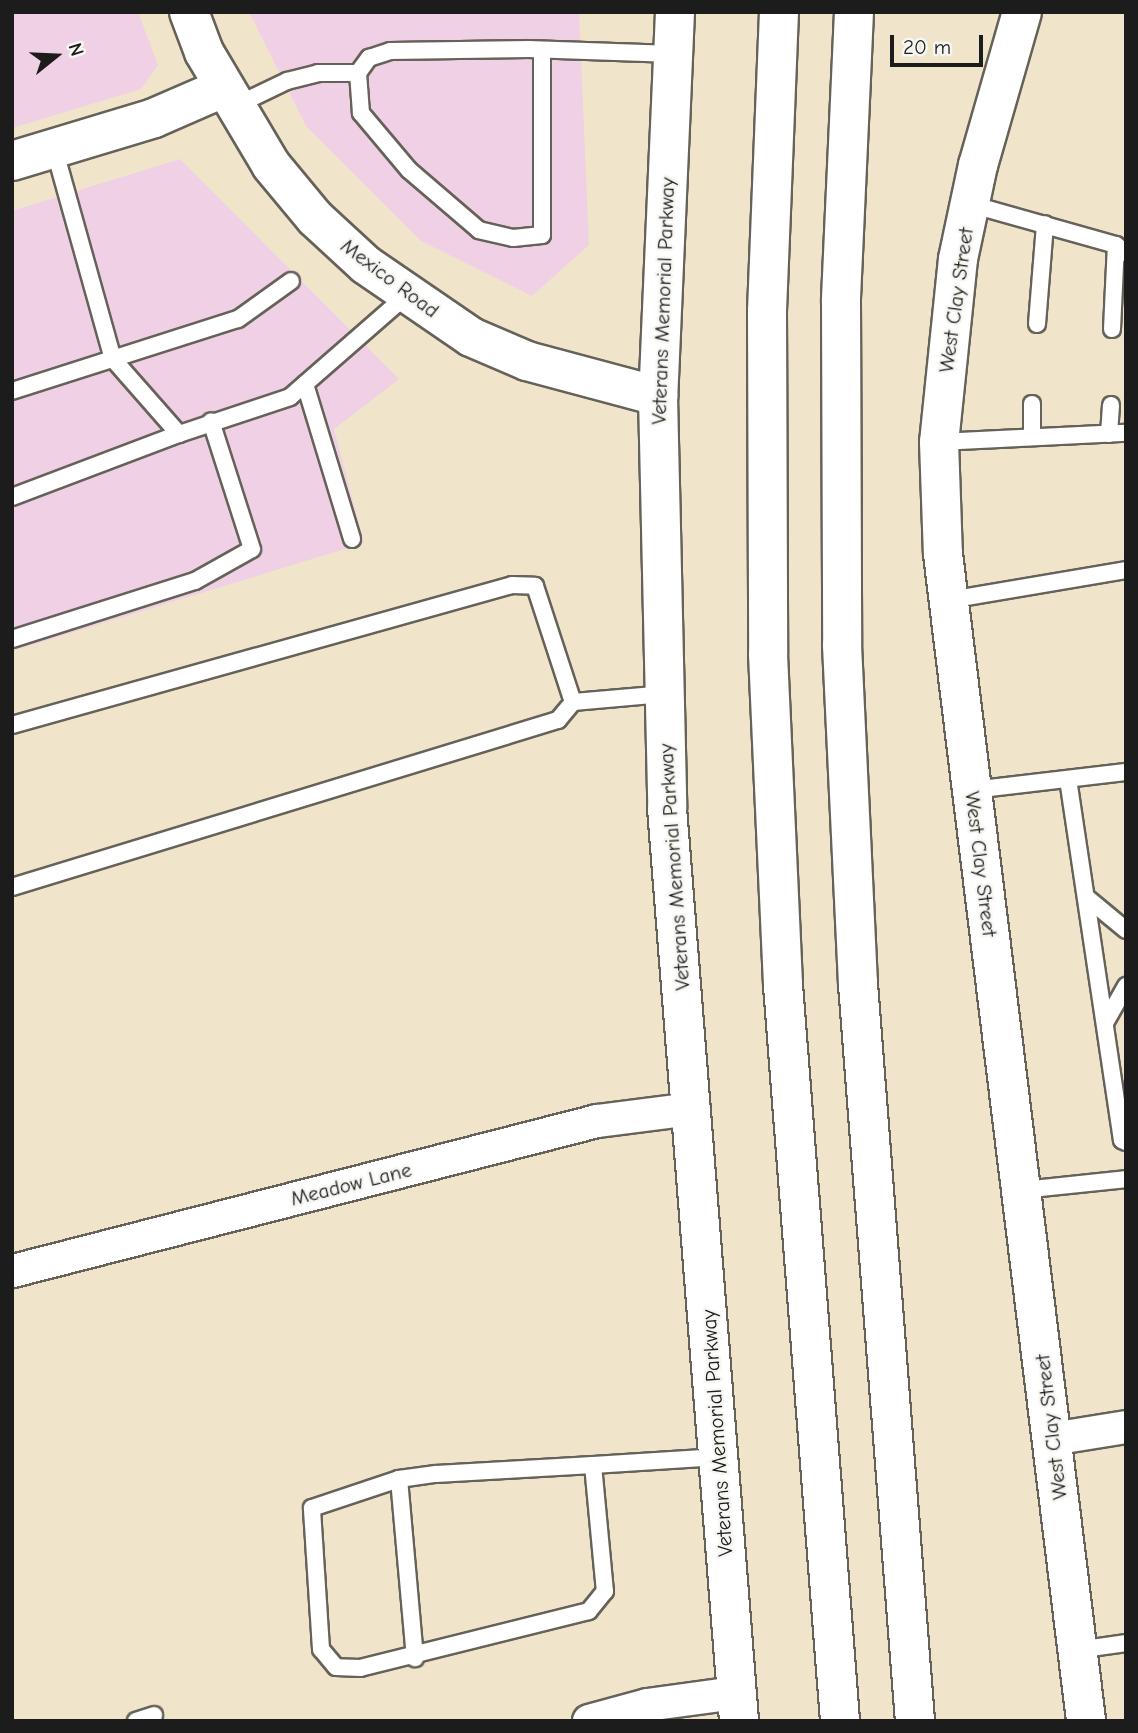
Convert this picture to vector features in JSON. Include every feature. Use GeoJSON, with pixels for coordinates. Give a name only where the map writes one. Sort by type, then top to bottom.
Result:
{"type":"FeatureCollection","features":[{"type":"Feature","properties":{"kind":"main road","name":"Mexico Road"},"geometry":{"type":"LineString","coordinates":[[189,12],[229,97],[271,165],[316,218],[366,265],[471,337],[527,361],[658,396]]}},
{"type":"Feature","properties":{"kind":"main road","name":"Veterans Memorial Parkway"},"geometry":{"type":"LineString","coordinates":[[675,12],[658,396],[667,808],[737,1707]]}},
{"type":"Feature","properties":{"kind":"main road"},"geometry":{"type":"LineString","coordinates":[[779,12],[767,312],[769,693],[783,985],[840,1721]]}},
{"type":"Feature","properties":{"kind":"main road"},"geometry":{"type":"LineString","coordinates":[[853,12],[841,302],[844,684],[858,984],[915,1721]]}},
{"type":"Feature","properties":{"kind":"main road","name":"West Clay Street"},"geometry":{"type":"LineString","coordinates":[[1022,12],[1002,73],[958,259],[939,442],[949,600],[1086,1721]]}},
{"type":"Feature","properties":{"kind":"main road"},"geometry":{"type":"LineString","coordinates":[[12,161],[229,97]]}},
{"type":"Feature","properties":{"kind":"street","name":"Meadow Lane"},"geometry":{"type":"LineString","coordinates":[[13,1270],[597,1121],[692,1110]]}},
{"type":"Feature","properties":{"kind":"street"},"geometry":{"type":"LineString","coordinates":[[1052,1440],[1126,1427]]}},
{"type":"Feature","properties":{"kind":"street"},"geometry":{"type":"LineString","coordinates":[[589,1721],[647,1705],[737,1707]]}},
{"type":"Feature","properties":{"kind":"lane"},"geometry":{"type":"LineString","coordinates":[[542,50],[542,235],[513,238],[479,230],[410,170],[361,113],[358,73],[369,58],[390,51],[542,50],[673,54]]}},
{"type":"Feature","properties":{"kind":"lane"},"geometry":{"type":"LineString","coordinates":[[229,97],[318,73],[358,73]]}},
{"type":"Feature","properties":{"kind":"lane"},"geometry":{"type":"LineString","coordinates":[[54,148],[113,359],[179,433]]}},
{"type":"Feature","properties":{"kind":"lane"},"geometry":{"type":"LineString","coordinates":[[970,204],[1045,224],[1121,249],[1112,328]]}},
{"type":"Feature","properties":{"kind":"lane"},"geometry":{"type":"LineString","coordinates":[[1037,324],[1045,224]]}},
{"type":"Feature","properties":{"kind":"lane"},"geometry":{"type":"LineString","coordinates":[[12,391],[238,319],[291,281]]}},
{"type":"Feature","properties":{"kind":"lane"},"geometry":{"type":"LineString","coordinates":[[12,497],[211,421],[290,397],[408,294]]}},
{"type":"Feature","properties":{"kind":"lane"},"geometry":{"type":"LineString","coordinates":[[305,384],[352,539]]}},
{"type":"Feature","properties":{"kind":"lane"},"geometry":{"type":"LineString","coordinates":[[1032,404],[1032,437]]}},
{"type":"Feature","properties":{"kind":"lane"},"geometry":{"type":"LineString","coordinates":[[939,442],[1118,433],[1111,405]]}},
{"type":"Feature","properties":{"kind":"lane"},"geometry":{"type":"LineString","coordinates":[[12,639],[195,581],[252,549],[211,421]]}},
{"type":"Feature","properties":{"kind":"lane"},"geometry":{"type":"LineString","coordinates":[[949,600],[1126,569]]}},
{"type":"Feature","properties":{"kind":"lane"},"geometry":{"type":"LineString","coordinates":[[12,725],[512,585],[535,586],[573,702]]}},
{"type":"Feature","properties":{"kind":"lane"},"geometry":{"type":"LineString","coordinates":[[12,887],[558,720],[573,702],[664,694]]}},
{"type":"Feature","properties":{"kind":"lane"},"geometry":{"type":"LineString","coordinates":[[972,790],[1126,772]]}},
{"type":"Feature","properties":{"kind":"lane"},"geometry":{"type":"LineString","coordinates":[[1068,779],[1122,1140],[1126,1142]]}},
{"type":"Feature","properties":{"kind":"lane"},"geometry":{"type":"LineString","coordinates":[[1086,897],[1126,930]]}},
{"type":"Feature","properties":{"kind":"lane"},"geometry":{"type":"LineString","coordinates":[[1105,1023],[1126,986]]}},
{"type":"Feature","properties":{"kind":"lane"},"geometry":{"type":"LineString","coordinates":[[1022,1190],[1126,1179]]}},
{"type":"Feature","properties":{"kind":"lane"},"geometry":{"type":"LineString","coordinates":[[593,1465],[605,1591],[589,1611],[415,1658],[361,1668],[336,1667],[321,1649],[312,1508],[399,1479],[593,1465],[719,1457]]}},
{"type":"Feature","properties":{"kind":"lane"},"geometry":{"type":"LineString","coordinates":[[399,1479],[415,1658]]}},
{"type":"Feature","properties":{"kind":"lane"},"geometry":{"type":"LineString","coordinates":[[1077,1650],[1126,1643]]}},
{"type":"Feature","properties":{"kind":"lane"},"geometry":{"type":"LineString","coordinates":[[136,1721],[154,1715]]}},
{"type":"Feature","properties":{"kind":"shaded area"},"geometry":{"type":"Polygon","coordinates":[[[12,12],[138,12],[158,65],[141,89],[12,128],[12,12]]]}},
{"type":"Feature","properties":{"kind":"shaded area"},"geometry":{"type":"Polygon","coordinates":[[[249,12],[579,12],[589,245],[532,296],[421,241],[306,126],[249,12]]]}},
{"type":"Feature","properties":{"kind":"shaded area"},"geometry":{"type":"Polygon","coordinates":[[[180,159],[399,379],[334,429],[364,543],[12,651],[12,211],[180,159]]]}}]}
